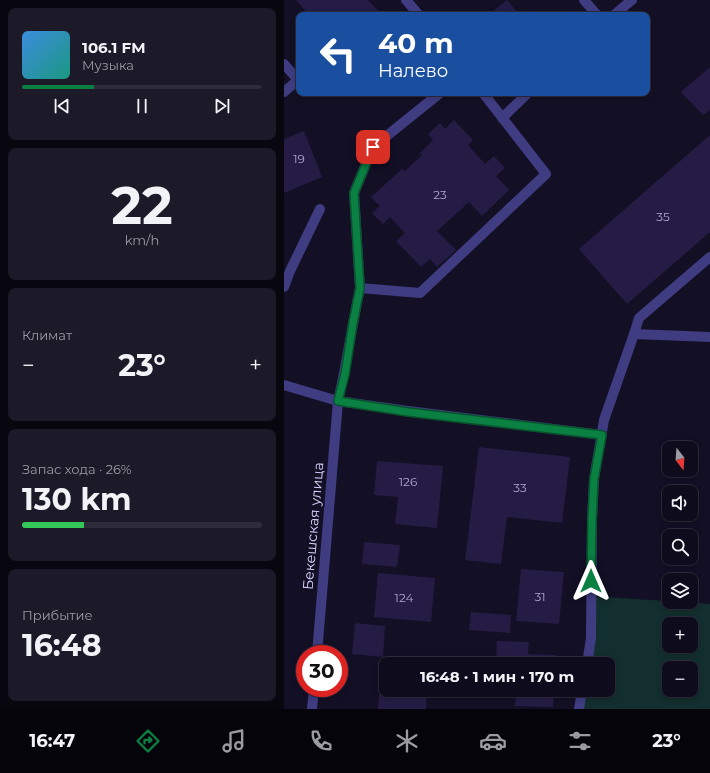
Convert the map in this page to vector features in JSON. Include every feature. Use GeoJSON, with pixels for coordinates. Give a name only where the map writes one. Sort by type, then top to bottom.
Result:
{"type":"FeatureCollection","features":[{"type":"Feature","properties":{"kind":"street"},"geometry":{"type":"LineString","coordinates":[[406,0],[416,12]]}},
{"type":"Feature","properties":{"kind":"street"},"geometry":{"type":"LineString","coordinates":[[584,0],[594,12]]}},
{"type":"Feature","properties":{"kind":"street"},"geometry":{"type":"LineString","coordinates":[[618,12],[632,0]]}},
{"type":"Feature","properties":{"kind":"street"},"geometry":{"type":"LineString","coordinates":[[284,64],[296,78]]}},
{"type":"Feature","properties":{"kind":"street"},"geometry":{"type":"LineString","coordinates":[[284,92],[296,82]]}},
{"type":"Feature","properties":{"kind":"street","name":"Бекешская улица"},"geometry":{"type":"LineString","coordinates":[[317,645],[338,401],[345,374],[360,288],[354,193],[373,147],[436,96]]}},
{"type":"Feature","properties":{"kind":"street"},"geometry":{"type":"LineString","coordinates":[[360,288],[420,294],[546,174],[485,96]]}},
{"type":"Feature","properties":{"kind":"street"},"geometry":{"type":"LineString","coordinates":[[502,118],[525,96]]}},
{"type":"Feature","properties":{"kind":"street"},"geometry":{"type":"LineString","coordinates":[[284,287],[290,271],[320,209]]}},
{"type":"Feature","properties":{"kind":"street"},"geometry":{"type":"LineString","coordinates":[[588,657],[591,638],[592,520],[594,486],[604,420],[639,318],[710,257]]}},
{"type":"Feature","properties":{"kind":"street"},"geometry":{"type":"LineString","coordinates":[[634,334],[710,337]]}},
{"type":"Feature","properties":{"kind":"street"},"geometry":{"type":"LineString","coordinates":[[284,385],[338,401],[408,412],[602,435]]}},
{"type":"Feature","properties":{"kind":"street"},"geometry":{"type":"LineString","coordinates":[[312,709],[313,697]]}},
{"type":"Feature","properties":{"kind":"street"},"geometry":{"type":"LineString","coordinates":[[580,709],[581,697]]}},
{"type":"Feature","properties":{"kind":"green space"},"geometry":{"type":"Polygon","coordinates":[[[591,596],[662,601],[662,609],[698,609],[698,603],[710,604],[710,709],[581,709],[582,697],[615,697],[615,657],[586,657],[591,596]]]}},
{"type":"Feature","properties":{"kind":"building"},"geometry":{"type":"Polygon","coordinates":[[[296,0],[368,0],[379,12],[306,12],[296,0]]]}},
{"type":"Feature","properties":{"kind":"building"},"geometry":{"type":"Polygon","coordinates":[[[507,0],[517,12],[492,12],[507,0]]]}},
{"type":"Feature","properties":{"kind":"building"},"geometry":{"type":"Polygon","coordinates":[[[710,67],[710,110],[703,115],[681,92],[710,67]]]}},
{"type":"Feature","properties":{"kind":"building"},"geometry":{"type":"Polygon","coordinates":[[[454,120],[473,140],[468,145],[485,164],[494,156],[505,168],[496,176],[509,190],[482,216],[469,202],[437,231],[456,250],[437,267],[430,259],[421,267],[396,241],[405,233],[390,217],[383,224],[372,213],[380,206],[371,197],[402,169],[405,171],[422,155],[420,153],[433,140],[428,134],[440,123],[445,129],[454,120]]]}},
{"type":"Feature","properties":{"kind":"building"},"geometry":{"type":"Polygon","coordinates":[[[304,131],[322,177],[284,193],[284,139],[304,131]]]}},
{"type":"Feature","properties":{"kind":"building"},"geometry":{"type":"Polygon","coordinates":[[[710,135],[710,232],[627,304],[579,249],[710,135]]]}},
{"type":"Feature","properties":{"kind":"building"},"geometry":{"type":"Polygon","coordinates":[[[479,447],[570,457],[562,523],[507,517],[501,564],[465,560],[479,447]]]}},
{"type":"Feature","properties":{"kind":"building"},"geometry":{"type":"Polygon","coordinates":[[[377,461],[443,466],[437,528],[395,524],[398,497],[374,495],[377,461]]]}},
{"type":"Feature","properties":{"kind":"building"},"geometry":{"type":"Polygon","coordinates":[[[364,542],[400,545],[397,567],[362,564],[364,542]]]}},
{"type":"Feature","properties":{"kind":"building"},"geometry":{"type":"Polygon","coordinates":[[[521,569],[564,572],[559,624],[516,621],[521,569]]]}},
{"type":"Feature","properties":{"kind":"building"},"geometry":{"type":"Polygon","coordinates":[[[378,573],[435,578],[431,622],[374,617],[378,573]]]}},
{"type":"Feature","properties":{"kind":"building"},"geometry":{"type":"Polygon","coordinates":[[[471,612],[511,615],[510,633],[469,630],[471,612]]]}},
{"type":"Feature","properties":{"kind":"building"},"geometry":{"type":"Polygon","coordinates":[[[355,623],[385,626],[383,657],[352,654],[355,623]]]}},
{"type":"Feature","properties":{"kind":"building"},"geometry":{"type":"Polygon","coordinates":[[[497,641],[529,642],[528,654],[556,655],[556,657],[496,657],[497,641]]]}},
{"type":"Feature","properties":{"kind":"building"},"geometry":{"type":"Polygon","coordinates":[[[379,697],[427,697],[426,709],[378,709],[379,697]]]}},
{"type":"Feature","properties":{"kind":"building"},"geometry":{"type":"Polygon","coordinates":[[[516,697],[554,697],[553,707],[515,706],[516,697]]]}},
{"type":"Feature","properties":{"kind":"route"},"geometry":{"type":"LineString","coordinates":[[373,147],[354,193],[360,288],[345,374],[338,401],[408,412],[602,435],[594,479],[591,581]]}}]}
